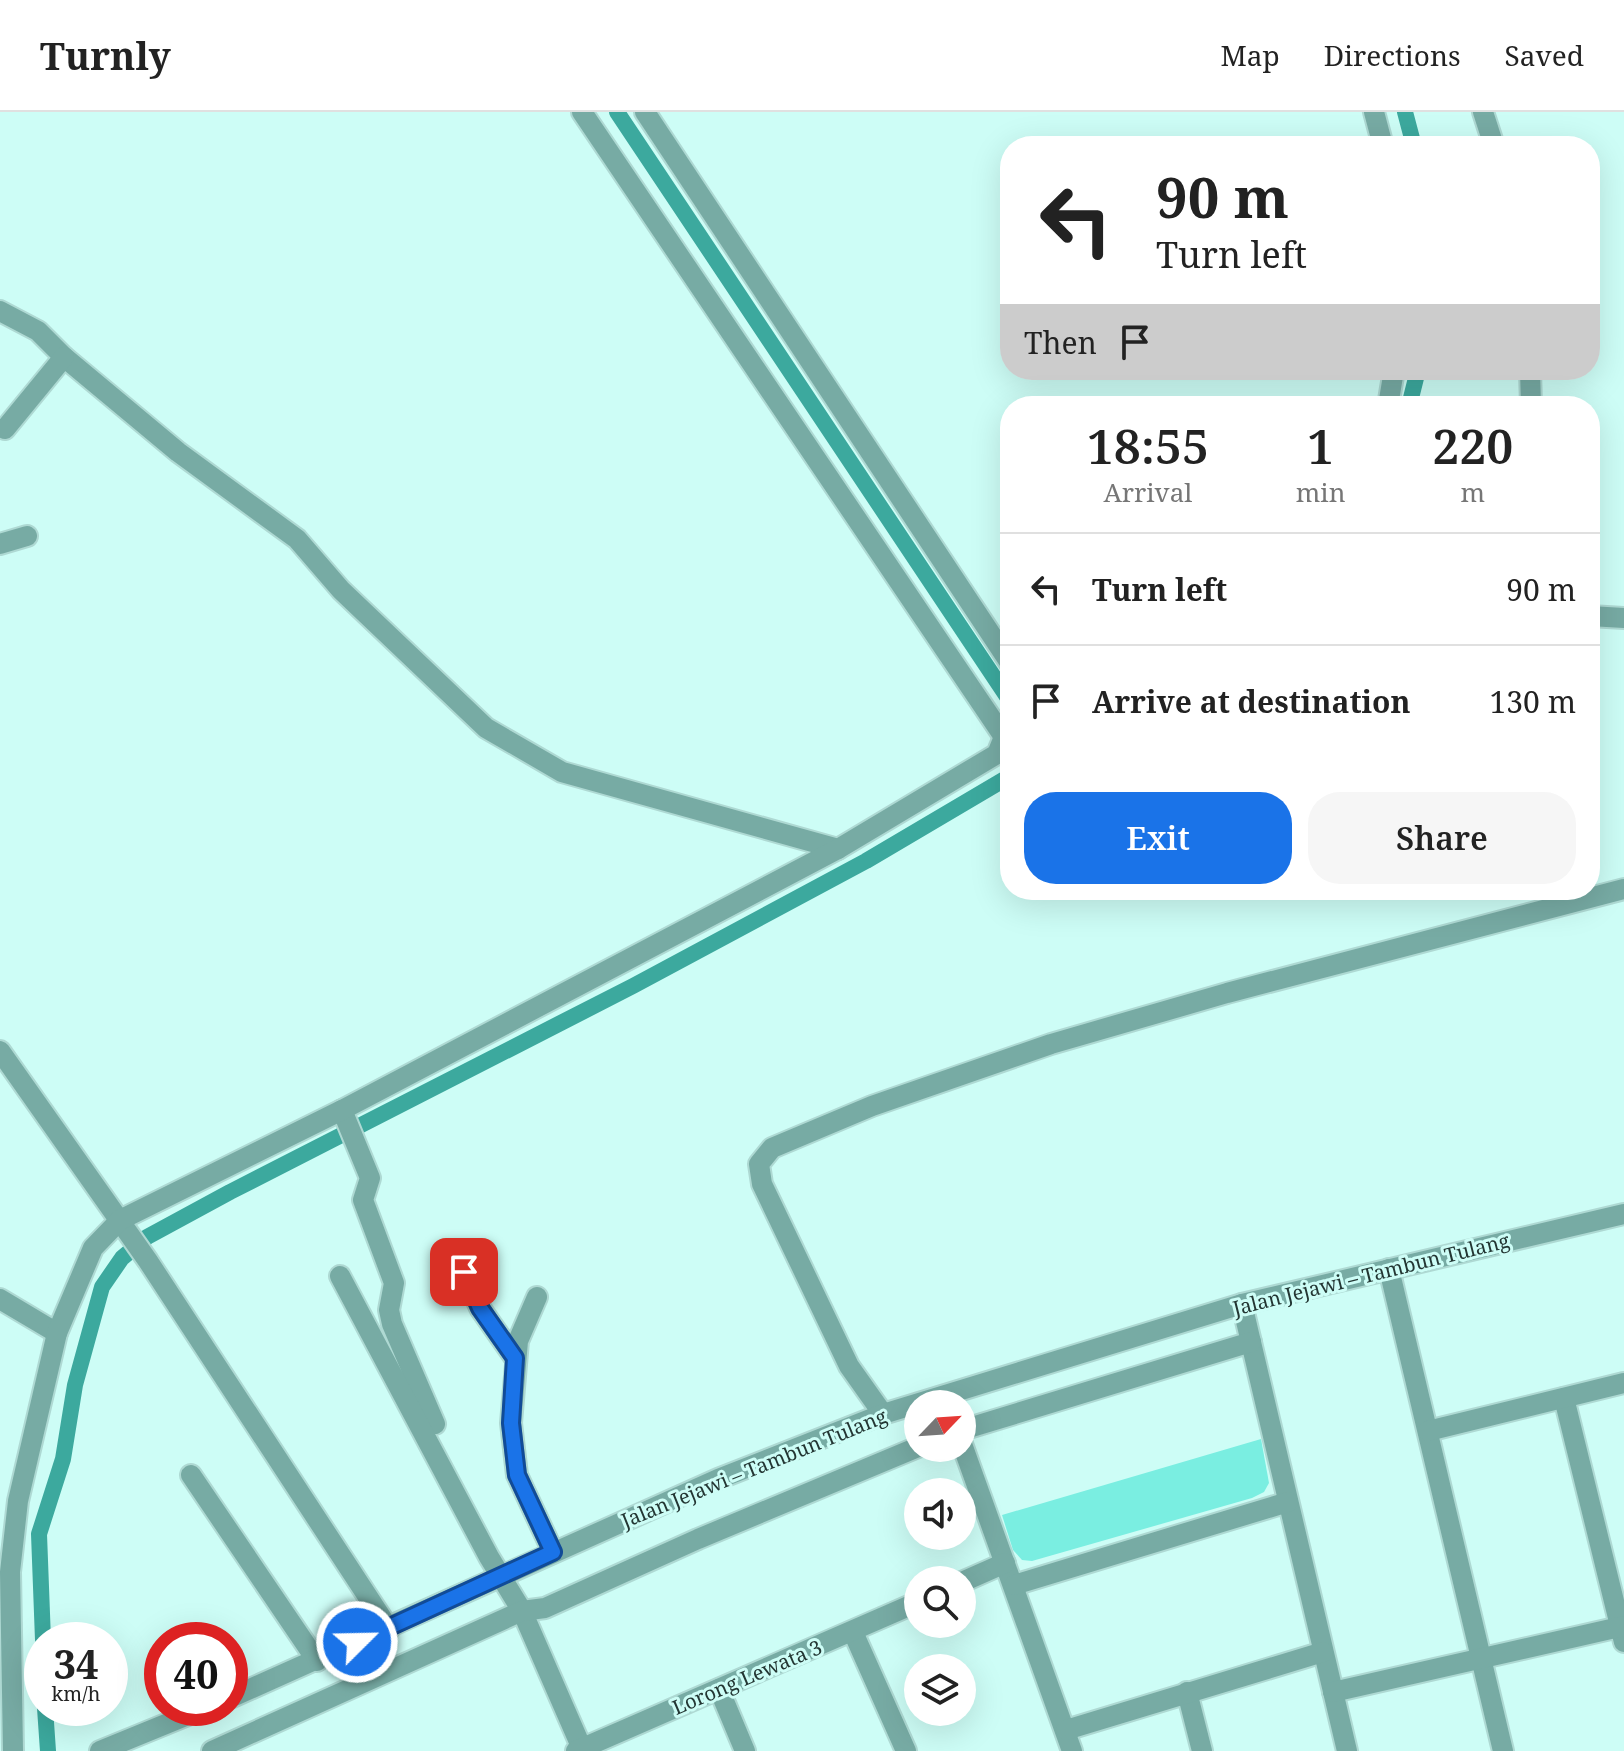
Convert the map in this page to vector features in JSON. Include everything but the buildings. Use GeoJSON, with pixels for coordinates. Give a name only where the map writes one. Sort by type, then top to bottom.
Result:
{"type":"FeatureCollection","features":[{"type":"Feature","properties":{"kind":"street"},"geometry":{"type":"LineString","coordinates":[[582,112],[1000,727]]}},
{"type":"Feature","properties":{"kind":"street"},"geometry":{"type":"LineString","coordinates":[[645,112],[1000,648]]}},
{"type":"Feature","properties":{"kind":"street"},"geometry":{"type":"LineString","coordinates":[[1374,112],[1380,136]]}},
{"type":"Feature","properties":{"kind":"street"},"geometry":{"type":"LineString","coordinates":[[1483,112],[1491,136]]}},
{"type":"Feature","properties":{"kind":"street"},"geometry":{"type":"LineString","coordinates":[[0,311],[38,331],[64,357],[178,452],[297,539],[341,590],[486,728],[562,772],[838,849]]}},
{"type":"Feature","properties":{"kind":"street"},"geometry":{"type":"LineString","coordinates":[[5,429],[64,357]]}},
{"type":"Feature","properties":{"kind":"street"},"geometry":{"type":"LineString","coordinates":[[0,544],[27,536]]}},
{"type":"Feature","properties":{"kind":"street"},"geometry":{"type":"LineString","coordinates":[[1600,617],[1624,618]]}},
{"type":"Feature","properties":{"kind":"street"},"geometry":{"type":"LineString","coordinates":[[10,1751],[5,1571],[57,1333],[93,1248],[124,1225],[344,1115],[838,849],[997,754],[1000,749]]}},
{"type":"Feature","properties":{"kind":"street"},"geometry":{"type":"LineString","coordinates":[[1600,895],[1624,889]]}},
{"type":"Feature","properties":{"kind":"street"},"geometry":{"type":"LineString","coordinates":[[883,1414],[849,1366],[762,1184],[759,1164],[772,1148],[872,1106],[1051,1044],[1227,993],[1582,900]]}},
{"type":"Feature","properties":{"kind":"street"},"geometry":{"type":"LineString","coordinates":[[0,1051],[124,1225],[389,1629]]}},
{"type":"Feature","properties":{"kind":"street"},"geometry":{"type":"LineString","coordinates":[[344,1115],[370,1178],[363,1200],[394,1283],[389,1310],[392,1324],[435,1424]]}},
{"type":"Feature","properties":{"kind":"street","name":"Jalan Jejawi – Tambun Tulang"},"geometry":{"type":"LineString","coordinates":[[974,1390],[1242,1304],[1624,1214]]}},
{"type":"Feature","properties":{"kind":"street"},"geometry":{"type":"LineString","coordinates":[[1389,1269],[1503,1751]]}},
{"type":"Feature","properties":{"kind":"street"},"geometry":{"type":"LineString","coordinates":[[464,1272],[480,1308],[515,1358]]}},
{"type":"Feature","properties":{"kind":"street"},"geometry":{"type":"LineString","coordinates":[[340,1276],[500,1577],[522,1611],[580,1750]]}},
{"type":"Feature","properties":{"kind":"street"},"geometry":{"type":"LineString","coordinates":[[537,1297],[515,1358],[511,1423],[517,1475],[553,1552]]}},
{"type":"Feature","properties":{"kind":"street"},"geometry":{"type":"LineString","coordinates":[[0,1299],[57,1333]]}},
{"type":"Feature","properties":{"kind":"street"},"geometry":{"type":"LineString","coordinates":[[1242,1304],[1347,1751]]}},
{"type":"Feature","properties":{"kind":"street"},"geometry":{"type":"LineString","coordinates":[[976,1426],[1251,1342]]}},
{"type":"Feature","properties":{"kind":"street"},"geometry":{"type":"LineString","coordinates":[[1428,1431],[1624,1383]]}},
{"type":"Feature","properties":{"kind":"street"},"geometry":{"type":"LineString","coordinates":[[1333,1692],[1623,1631],[1564,1398]]}},
{"type":"Feature","properties":{"kind":"street","name":"Jalan Jejawi – Tambun Tulang"},"geometry":{"type":"LineString","coordinates":[[248,1690],[731,1473],[883,1414],[904,1409]]}},
{"type":"Feature","properties":{"kind":"street"},"geometry":{"type":"LineString","coordinates":[[212,1751],[522,1611],[545,1608],[698,1539],[904,1453]]}},
{"type":"Feature","properties":{"kind":"street"},"geometry":{"type":"LineString","coordinates":[[969,1462],[1072,1751]]}},
{"type":"Feature","properties":{"kind":"street"},"geometry":{"type":"LineString","coordinates":[[191,1475],[317,1661]]}},
{"type":"Feature","properties":{"kind":"street"},"geometry":{"type":"LineString","coordinates":[[1014,1585],[1288,1502]]}},
{"type":"Feature","properties":{"kind":"street"},"geometry":{"type":"LineString","coordinates":[[976,1576],[1005,1563]]}},
{"type":"Feature","properties":{"kind":"street","name":"Lorong Lewata 3"},"geometry":{"type":"LineString","coordinates":[[580,1750],[904,1608]]}},
{"type":"Feature","properties":{"kind":"street"},"geometry":{"type":"LineString","coordinates":[[853,1632],[906,1751]]}},
{"type":"Feature","properties":{"kind":"street"},"geometry":{"type":"LineString","coordinates":[[1066,1730],[1323,1652]]}},
{"type":"Feature","properties":{"kind":"street"},"geometry":{"type":"LineString","coordinates":[[719,1689],[745,1751]]}},
{"type":"Feature","properties":{"kind":"street"},"geometry":{"type":"LineString","coordinates":[[1187,1692],[1202,1751]]}},
{"type":"Feature","properties":{"kind":"street"},"geometry":{"type":"LineString","coordinates":[[100,1751],[161,1726]]}},
{"type":"Feature","properties":{"kind":"street"},"geometry":{"type":"LineString","coordinates":[[0,1741],[10,1751]]}},
{"type":"Feature","properties":{"kind":"shaded area"},"geometry":{"type":"Polygon","coordinates":[[[1261,1439],[1269,1483],[1264,1492],[1252,1498],[1032,1561],[1022,1560],[1013,1550],[1002,1515],[1261,1439]]]}},
{"type":"Feature","properties":{"kind":"waterway"},"geometry":{"type":"LineString","coordinates":[[617,112],[1000,686]]}},
{"type":"Feature","properties":{"kind":"waterway"},"geometry":{"type":"LineString","coordinates":[[1405,112],[1411,136]]}},
{"type":"Feature","properties":{"kind":"waterway"},"geometry":{"type":"LineString","coordinates":[[1412,396],[1416,380]]}},
{"type":"Feature","properties":{"kind":"waterway"},"geometry":{"type":"LineString","coordinates":[[42,1622],[39,1534],[63,1459],[75,1385],[102,1287],[122,1258],[147,1237],[633,986],[866,861],[1000,782]]}},
{"type":"Feature","properties":{"kind":"waterway"},"geometry":{"type":"LineString","coordinates":[[46,1726],[48,1751]]}},
{"type":"Feature","properties":{"kind":"route"},"geometry":{"type":"LineString","coordinates":[[357,1642],[553,1552],[517,1475],[511,1423],[515,1358],[480,1308],[464,1272]]}}]}
